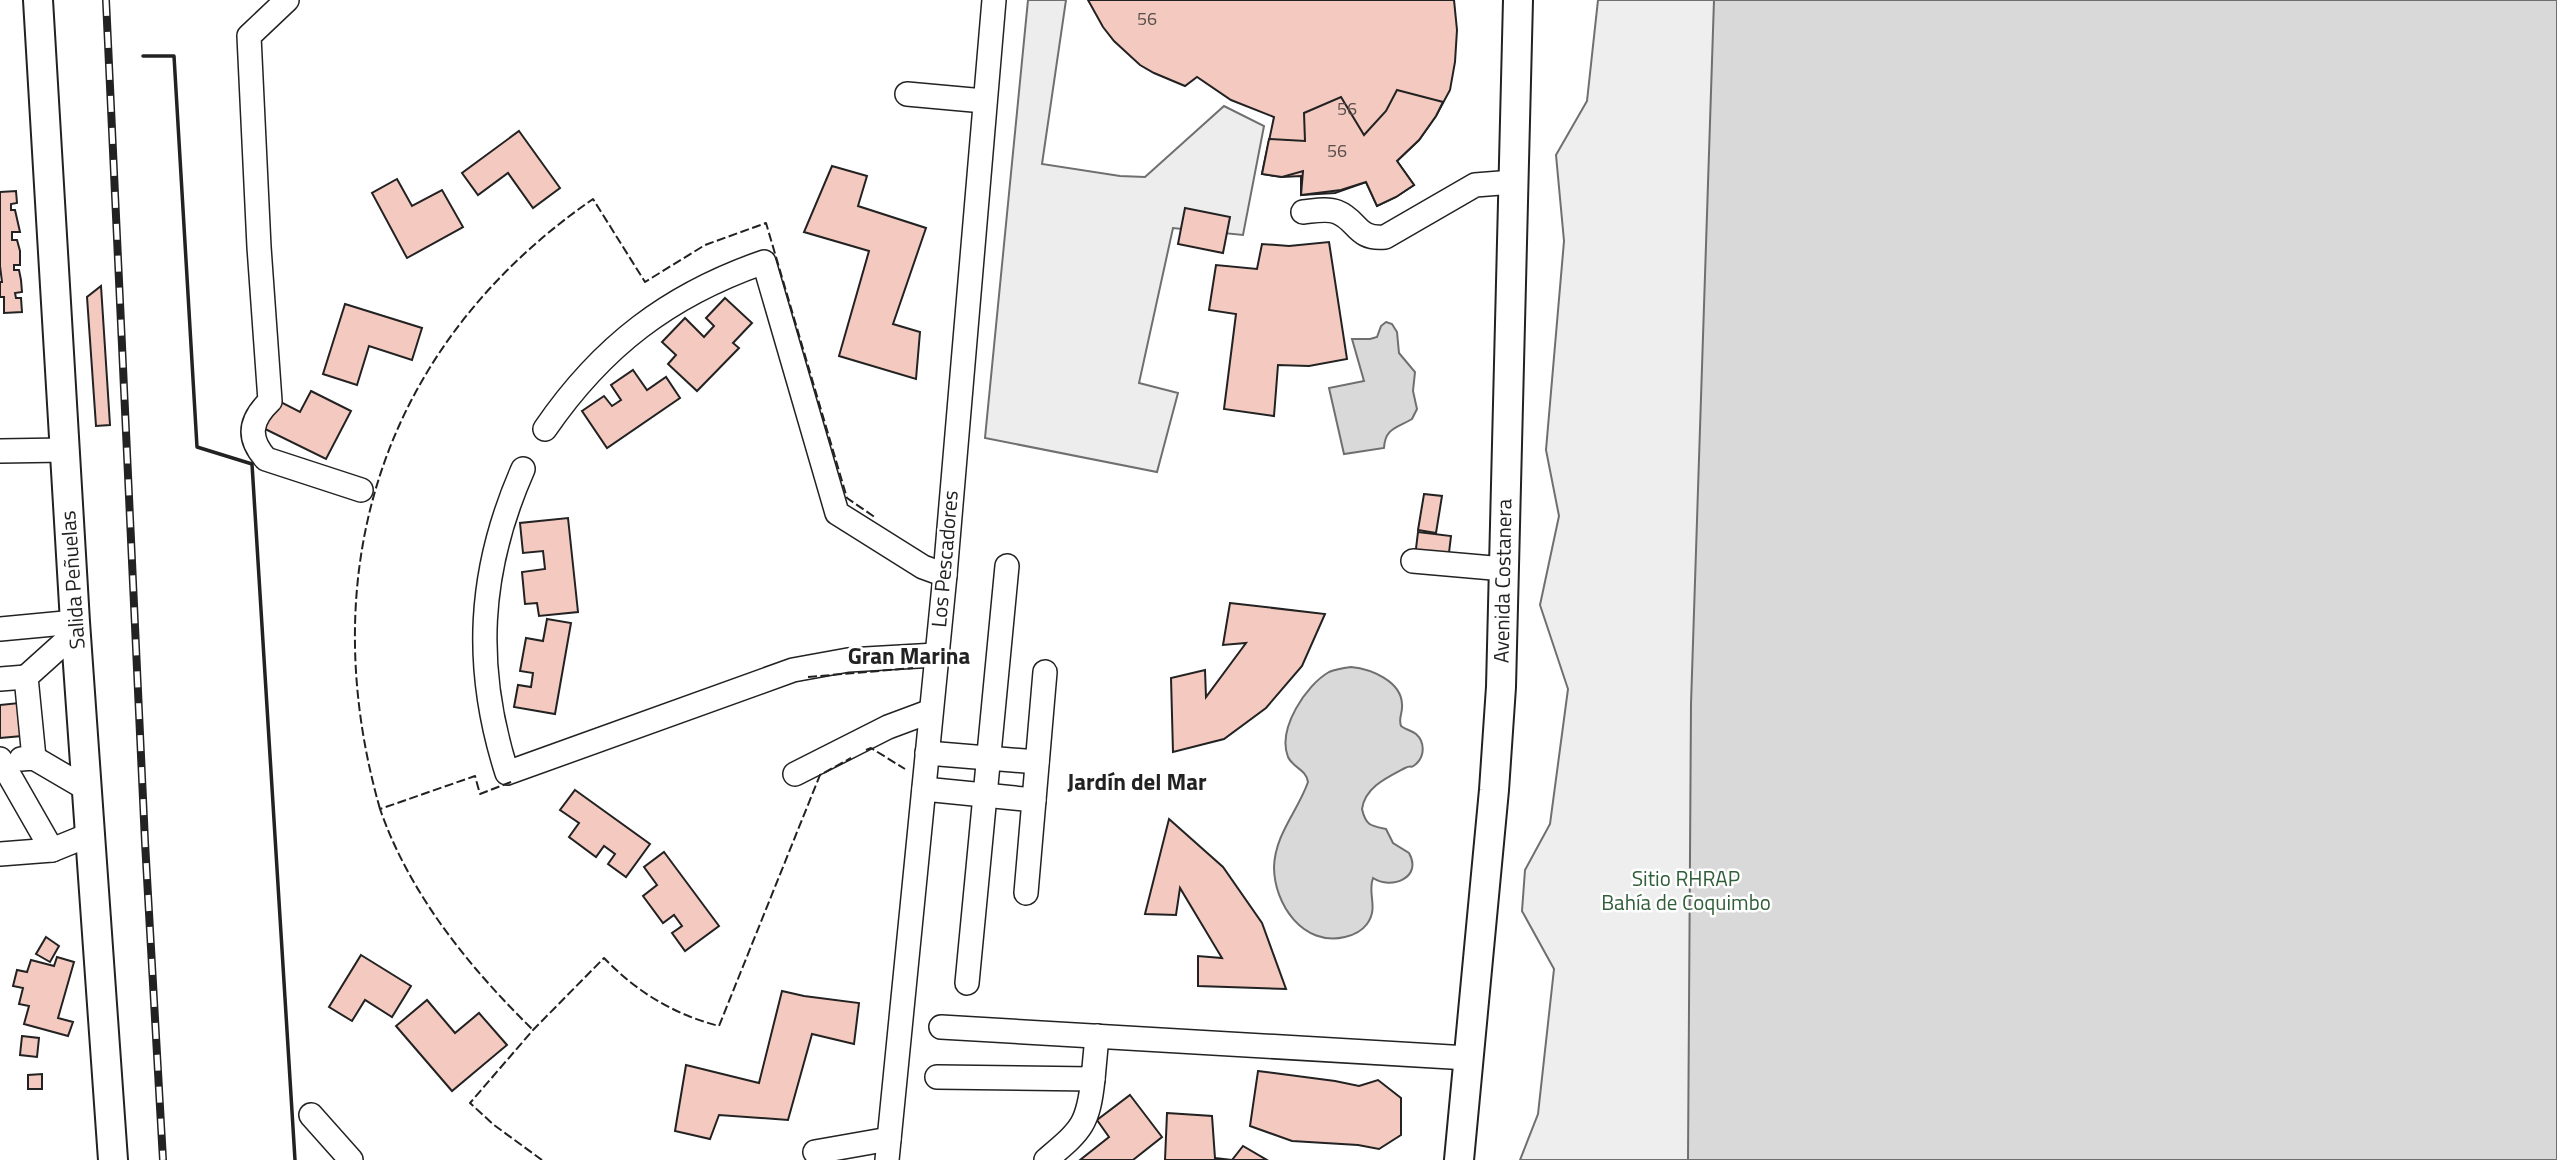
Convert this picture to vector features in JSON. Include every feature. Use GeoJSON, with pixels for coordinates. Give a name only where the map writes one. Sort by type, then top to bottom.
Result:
{"type":"FeatureCollection","features":[{"type":"Feature","properties":{"kind":"main road","name":"Salida Peñuelas"},"geometry":{"type":"LineString","coordinates":[[38,0],[75,627],[113,1160]]}},
{"type":"Feature","properties":{"kind":"main road","name":"Avenida Costanera"},"geometry":{"type":"LineString","coordinates":[[1459,1160],[1495,781],[1501,687],[1518,0]]}},
{"type":"Feature","properties":{"kind":"street"},"geometry":{"type":"LineString","coordinates":[[287,0],[249,36],[259,247],[270,401],[254,419],[251,430],[258,451],[265,459],[361,490]]}},
{"type":"Feature","properties":{"kind":"street","name":"Los Pescadores"},"geometry":{"type":"LineString","coordinates":[[888,1149],[945,575],[994,0]]}},
{"type":"Feature","properties":{"kind":"street"},"geometry":{"type":"LineString","coordinates":[[907,94],[984,101]]}},
{"type":"Feature","properties":{"kind":"street"},"geometry":{"type":"LineString","coordinates":[[1303,212],[1329,210],[1340,213],[1360,232],[1373,238],[1385,237],[1475,185],[1513,182]]}},
{"type":"Feature","properties":{"kind":"street"},"geometry":{"type":"LineString","coordinates":[[545,429],[584,377],[631,332],[682,297],[764,262],[837,513],[923,567],[945,575]]}},
{"type":"Feature","properties":{"kind":"street"},"geometry":{"type":"LineString","coordinates":[[0,451],[65,450]]}},
{"type":"Feature","properties":{"kind":"street"},"geometry":{"type":"LineString","coordinates":[[523,468],[496,541],[484,630],[485,669],[492,717],[508,773],[793,670],[848,660],[936,655]]}},
{"type":"Feature","properties":{"kind":"street"},"geometry":{"type":"LineString","coordinates":[[1413,561],[1504,569]]}},
{"type":"Feature","properties":{"kind":"street"},"geometry":{"type":"LineString","coordinates":[[967,983],[1007,566]]}},
{"type":"Feature","properties":{"kind":"street"},"geometry":{"type":"LineString","coordinates":[[0,629],[75,627]]}},
{"type":"Feature","properties":{"kind":"street"},"geometry":{"type":"LineString","coordinates":[[0,679],[26,677],[75,627]]}},
{"type":"Feature","properties":{"kind":"street"},"geometry":{"type":"LineString","coordinates":[[1026,893],[1045,672]]}},
{"type":"Feature","properties":{"kind":"street"},"geometry":{"type":"LineString","coordinates":[[26,677],[34,758]]}},
{"type":"Feature","properties":{"kind":"street"},"geometry":{"type":"LineString","coordinates":[[795,774],[888,727],[931,711]]}},
{"type":"Feature","properties":{"kind":"street"},"geometry":{"type":"LineString","coordinates":[[927,752],[1037,762]]}},
{"type":"Feature","properties":{"kind":"street"},"geometry":{"type":"LineString","coordinates":[[52,850],[0,759],[34,758],[87,789]]}},
{"type":"Feature","properties":{"kind":"street"},"geometry":{"type":"LineString","coordinates":[[924,789],[1034,800]]}},
{"type":"Feature","properties":{"kind":"street"},"geometry":{"type":"LineString","coordinates":[[0,853],[52,850],[89,835]]}},
{"type":"Feature","properties":{"kind":"street"},"geometry":{"type":"LineString","coordinates":[[941,1027],[1468,1058]]}},
{"type":"Feature","properties":{"kind":"street"},"geometry":{"type":"LineString","coordinates":[[1046,1160],[1076,1135],[1090,1111],[1097,1036]]}},
{"type":"Feature","properties":{"kind":"street"},"geometry":{"type":"LineString","coordinates":[[937,1076],[1093,1079]]}},
{"type":"Feature","properties":{"kind":"street"},"geometry":{"type":"LineString","coordinates":[[311,1115],[351,1160]]}},
{"type":"Feature","properties":{"kind":"street"},"geometry":{"type":"LineString","coordinates":[[815,1152],[888,1149]]}},
{"type":"Feature","properties":{"kind":"green space","name":"Sitio RHRAP Bahía de Coquimbo"},"geometry":{"type":"Polygon","coordinates":[[[1598,0],[1877,0],[1835,1160],[1520,1160],[1538,1114],[1554,969],[1522,911],[1525,870],[1550,824],[1568,689],[1540,605],[1559,516],[1546,450],[1564,241],[1556,155],[1587,101],[1598,0]]]}},
{"type":"Feature","properties":{"kind":"shaded area"},"geometry":{"type":"Polygon","coordinates":[[[1028,0],[1066,0],[1042,164],[1120,176],[1145,177],[1224,106],[1264,126],[1243,235],[1173,228],[1139,383],[1178,393],[1157,472],[985,438],[1028,0]]]}},
{"type":"Feature","properties":{"kind":"shaded area"},"geometry":{"type":"Polygon","coordinates":[[[1714,0],[2557,0],[2557,1160],[1688,1160],[1691,704],[1714,0]]]}},
{"type":"Feature","properties":{"kind":"shaded area"},"geometry":{"type":"Polygon","coordinates":[[[1386,322],[1392,324],[1397,332],[1399,353],[1415,372],[1413,391],[1417,409],[1412,419],[1389,432],[1384,448],[1344,454],[1329,388],[1364,381],[1352,339],[1377,337],[1381,326],[1386,322]]]}},
{"type":"Feature","properties":{"kind":"shaded area"},"geometry":{"type":"Polygon","coordinates":[[[1351,667],[1367,670],[1391,683],[1402,704],[1401,726],[1416,734],[1423,749],[1414,766],[1392,775],[1372,789],[1362,809],[1367,822],[1386,829],[1393,843],[1409,853],[1412,869],[1409,875],[1396,882],[1388,883],[1373,878],[1373,906],[1367,924],[1354,934],[1330,938],[1304,929],[1294,920],[1279,895],[1274,867],[1278,844],[1308,782],[1305,774],[1288,757],[1286,746],[1290,721],[1303,697],[1320,678],[1329,672],[1351,667]]]}},
{"type":"Feature","properties":{"kind":"building"},"geometry":{"type":"Polygon","coordinates":[[[1088,0],[1454,0],[1457,30],[1450,90],[1419,140],[1397,161],[1414,185],[1377,206],[1366,182],[1335,193],[1301,195],[1301,176],[1262,174],[1274,117],[1231,100],[1197,77],[1185,86],[1140,65],[1114,41],[1088,0]]]}},
{"type":"Feature","properties":{"kind":"building"},"geometry":{"type":"Polygon","coordinates":[[[1397,90],[1443,102],[1419,140],[1397,161],[1414,185],[1396,197],[1377,206],[1366,182],[1341,190],[1301,195],[1303,171],[1282,177],[1262,174],[1269,139],[1305,141],[1304,113],[1341,97],[1364,135],[1386,111],[1397,90]]]}},
{"type":"Feature","properties":{"kind":"building"},"geometry":{"type":"Polygon","coordinates":[[[519,131],[560,188],[533,208],[508,173],[478,195],[462,173],[519,131]]]}},
{"type":"Feature","properties":{"kind":"building"},"geometry":{"type":"Polygon","coordinates":[[[832,166],[867,176],[858,206],[926,228],[893,324],[920,332],[916,379],[839,356],[869,251],[804,232],[832,166]]]}},
{"type":"Feature","properties":{"kind":"building"},"geometry":{"type":"Polygon","coordinates":[[[397,179],[412,206],[442,190],[463,227],[407,258],[372,193],[397,179]]]}},
{"type":"Feature","properties":{"kind":"building"},"geometry":{"type":"Polygon","coordinates":[[[16,191],[17,203],[11,204],[11,210],[15,210],[20,232],[12,232],[12,240],[17,240],[20,251],[20,265],[14,265],[14,270],[19,270],[21,280],[22,292],[15,293],[16,298],[21,298],[22,312],[4,313],[4,297],[0,297],[0,192],[16,191]]]}},
{"type":"Feature","properties":{"kind":"building"},"geometry":{"type":"Polygon","coordinates":[[[1185,208],[1230,217],[1223,253],[1178,244],[1185,208]]]}},
{"type":"Feature","properties":{"kind":"building"},"geometry":{"type":"Polygon","coordinates":[[[1329,242],[1347,359],[1309,366],[1278,365],[1274,416],[1224,409],[1236,314],[1209,310],[1216,265],[1257,269],[1262,244],[1289,246],[1329,242]]]}},
{"type":"Feature","properties":{"kind":"building"},"geometry":{"type":"Polygon","coordinates":[[[101,286],[110,425],[96,426],[87,297],[101,286]]]}},
{"type":"Feature","properties":{"kind":"building"},"geometry":{"type":"Polygon","coordinates":[[[725,298],[752,323],[733,343],[739,348],[697,391],[668,364],[676,355],[662,342],[685,318],[704,337],[714,326],[706,318],[725,298]]]}},
{"type":"Feature","properties":{"kind":"building"},"geometry":{"type":"Polygon","coordinates":[[[345,304],[422,328],[412,360],[369,346],[357,385],[323,374],[345,304]]]}},
{"type":"Feature","properties":{"kind":"building"},"geometry":{"type":"Polygon","coordinates":[[[633,370],[647,390],[666,377],[680,398],[607,448],[582,411],[604,396],[612,406],[621,400],[611,385],[633,370]]]}},
{"type":"Feature","properties":{"kind":"building"},"geometry":{"type":"Polygon","coordinates":[[[311,391],[351,411],[326,459],[261,427],[275,399],[300,412],[311,391]]]}},
{"type":"Feature","properties":{"kind":"building"},"geometry":{"type":"Polygon","coordinates":[[[1424,494],[1442,496],[1436,533],[1418,530],[1424,494]]]}},
{"type":"Feature","properties":{"kind":"building"},"geometry":{"type":"Polygon","coordinates":[[[568,518],[578,612],[539,616],[537,603],[525,604],[522,572],[545,569],[543,551],[523,553],[520,523],[568,518]]]}},
{"type":"Feature","properties":{"kind":"building"},"geometry":{"type":"Polygon","coordinates":[[[1418,532],[1451,536],[1448,561],[1415,557],[1418,532]]]}},
{"type":"Feature","properties":{"kind":"building"},"geometry":{"type":"Polygon","coordinates":[[[1230,603],[1325,614],[1302,666],[1266,708],[1224,739],[1173,752],[1171,678],[1205,670],[1206,697],[1246,643],[1223,645],[1230,603]]]}},
{"type":"Feature","properties":{"kind":"building"},"geometry":{"type":"Polygon","coordinates":[[[547,619],[571,623],[555,714],[514,707],[518,685],[531,687],[533,673],[520,671],[526,638],[543,641],[547,619]]]}},
{"type":"Feature","properties":{"kind":"building"},"geometry":{"type":"Polygon","coordinates":[[[19,703],[22,736],[0,738],[0,705],[19,703]]]}},
{"type":"Feature","properties":{"kind":"building"},"geometry":{"type":"Polygon","coordinates":[[[575,790],[650,844],[626,877],[608,864],[615,854],[604,846],[596,857],[569,837],[579,823],[560,810],[575,790]]]}},
{"type":"Feature","properties":{"kind":"building"},"geometry":{"type":"Polygon","coordinates":[[[1169,819],[1223,867],[1262,923],[1286,989],[1198,986],[1198,956],[1222,958],[1180,888],[1176,915],[1145,914],[1169,819]]]}},
{"type":"Feature","properties":{"kind":"building"},"geometry":{"type":"Polygon","coordinates":[[[664,852],[719,926],[685,951],[672,933],[682,926],[674,915],[663,923],[643,896],[657,885],[644,867],[664,852]]]}},
{"type":"Feature","properties":{"kind":"building"},"geometry":{"type":"Polygon","coordinates":[[[46,937],[59,946],[50,962],[36,954],[46,937]]]}},
{"type":"Feature","properties":{"kind":"building"},"geometry":{"type":"Polygon","coordinates":[[[361,955],[411,986],[392,1017],[365,1000],[352,1021],[329,1007],[361,955]]]}},
{"type":"Feature","properties":{"kind":"building"},"geometry":{"type":"Polygon","coordinates":[[[57,957],[74,962],[58,1018],[73,1022],[68,1036],[24,1024],[29,1006],[19,1004],[23,988],[13,986],[17,970],[27,972],[31,960],[54,966],[57,957]]]}},
{"type":"Feature","properties":{"kind":"building"},"geometry":{"type":"Polygon","coordinates":[[[782,991],[859,1003],[854,1044],[812,1034],[788,1120],[719,1115],[710,1139],[675,1131],[686,1065],[759,1083],[782,991]]]}},
{"type":"Feature","properties":{"kind":"building"},"geometry":{"type":"Polygon","coordinates":[[[427,1000],[455,1033],[479,1013],[507,1045],[452,1091],[396,1026],[427,1000]]]}},
{"type":"Feature","properties":{"kind":"building"},"geometry":{"type":"Polygon","coordinates":[[[22,1036],[39,1038],[37,1057],[20,1055],[22,1036]]]}},
{"type":"Feature","properties":{"kind":"building"},"geometry":{"type":"Polygon","coordinates":[[[1258,1071],[1359,1086],[1378,1080],[1401,1098],[1401,1135],[1379,1149],[1292,1141],[1250,1126],[1258,1071]]]}},
{"type":"Feature","properties":{"kind":"building"},"geometry":{"type":"Polygon","coordinates":[[[42,1074],[42,1089],[28,1089],[28,1075],[42,1074]]]}},
{"type":"Feature","properties":{"kind":"building"},"geometry":{"type":"Polygon","coordinates":[[[1130,1095],[1162,1137],[1133,1160],[1080,1160],[1109,1137],[1097,1120],[1130,1095]]]}},
{"type":"Feature","properties":{"kind":"building"},"geometry":{"type":"Polygon","coordinates":[[[1167,1113],[1212,1116],[1215,1158],[1232,1160],[1165,1160],[1167,1113]]]}},
{"type":"Feature","properties":{"kind":"building"},"geometry":{"type":"Polygon","coordinates":[[[1243,1146],[1267,1160],[1232,1160],[1243,1146]]]}},
{"type":"Feature","properties":{"kind":"railway"},"geometry":{"type":"LineString","coordinates":[[106,0],[145,842],[163,1160]]}},
{"type":"Feature","properties":{"kind":"fence"},"geometry":{"type":"LineString","coordinates":[[380,809],[361,719],[355,632],[362,548],[383,467],[416,391],[462,321],[521,257],[593,199],[645,282],[705,245],[766,223],[847,498],[876,518]]}},
{"type":"Feature","properties":{"kind":"fence"},"geometry":{"type":"LineString","coordinates":[[808,677],[913,668]]}},
{"type":"Feature","properties":{"kind":"fence"},"geometry":{"type":"LineString","coordinates":[[866,750],[871,748],[905,769]]}},
{"type":"Feature","properties":{"kind":"fence"},"geometry":{"type":"LineString","coordinates":[[542,1160],[494,1125],[470,1103],[533,1030],[604,958],[629,981],[657,1000],[686,1015],[719,1026],[820,775],[851,758]]}},
{"type":"Feature","properties":{"kind":"fence"},"geometry":{"type":"LineString","coordinates":[[511,782],[480,794],[475,776],[380,809],[408,871],[444,928],[486,981],[533,1030]]}},
{"type":"Feature","properties":{"kind":"wall"},"geometry":{"type":"LineString","coordinates":[[143,56],[174,56],[197,447],[252,464],[295,1160]]}},
{"type":"Feature","properties":{"kind":"district","name":"Gran Marina"},"geometry":{"type":"Point","coordinates":[909,656]}},
{"type":"Feature","properties":{"kind":"district","name":"Jardín del Mar"},"geometry":{"type":"Point","coordinates":[1137,782]}}]}
